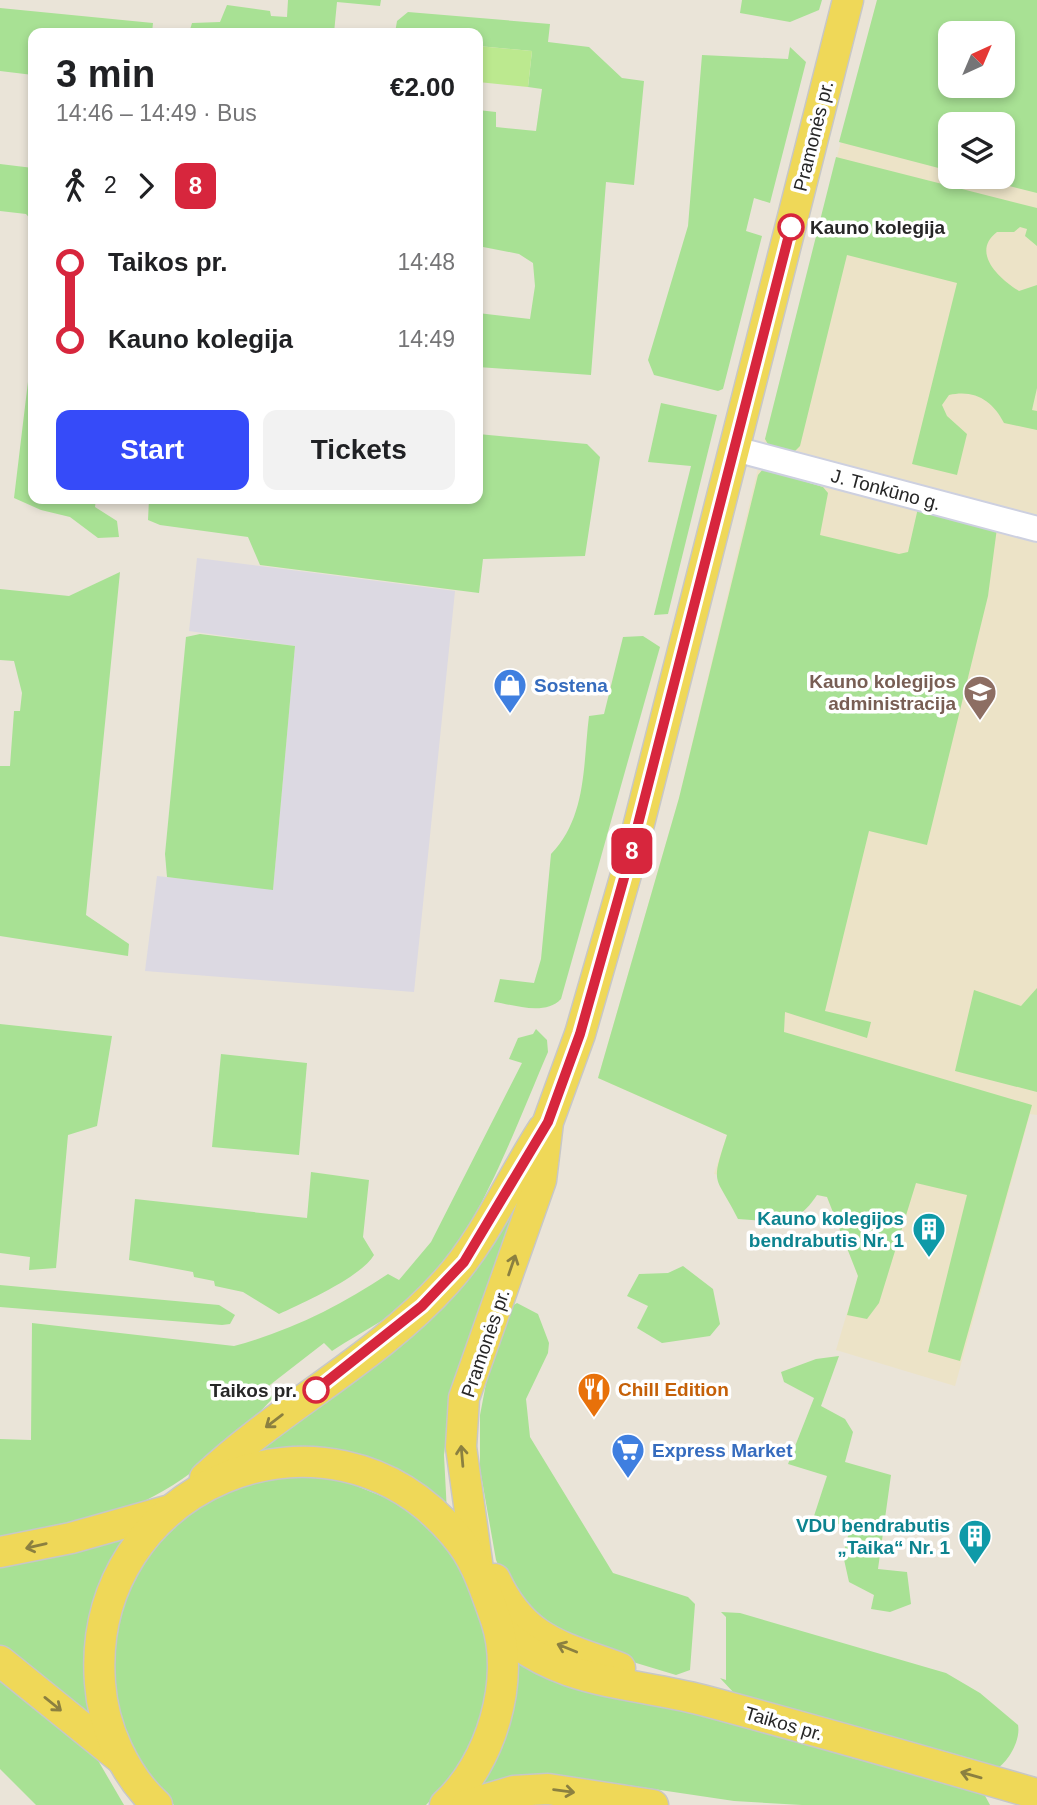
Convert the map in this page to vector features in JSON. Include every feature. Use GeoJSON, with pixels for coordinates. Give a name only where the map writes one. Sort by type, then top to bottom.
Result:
{"type":"FeatureCollection","features":[{"type":"Feature","properties":{"kind":"main road","name":"Pramonės pr."},"geometry":{"type":"LineString","coordinates":[[125,1765],[109,1729],[101,1695],[98,1661],[102,1627],[111,1594],[125,1563],[176,1504],[217,1467],[385,1337],[444,1284],[464,1262],[548,1122],[580,1034],[620,897],[848,0]]}},
{"type":"Feature","properties":{"kind":"main road","name":"Pramonės pr."},"geometry":{"type":"LineString","coordinates":[[478,1569],[461,1447],[464,1398],[537,1192],[548,1122]]}},
{"type":"Feature","properties":{"kind":"main road"},"geometry":{"type":"LineString","coordinates":[[0,1552],[72,1538],[176,1504],[233,1474],[273,1464],[314,1463],[354,1469],[392,1484],[426,1507],[456,1535],[478,1569],[499,1629],[502,1684],[495,1718],[483,1752],[464,1783],[445,1805]]}},
{"type":"Feature","properties":{"kind":"main road"},"geometry":{"type":"LineString","coordinates":[[471,1514],[486,1560],[506,1602],[534,1632],[699,1699]]}},
{"type":"Feature","properties":{"kind":"main road","name":"Taikos pr."},"geometry":{"type":"LineString","coordinates":[[499,1629],[536,1658],[563,1670],[618,1685],[699,1699],[1004,1795],[1037,1794]]}},
{"type":"Feature","properties":{"kind":"main road"},"geometry":{"type":"LineString","coordinates":[[0,1661],[125,1765],[156,1805]]}},
{"type":"Feature","properties":{"kind":"main road"},"geometry":{"type":"LineString","coordinates":[[125,1765],[138,1805]]}},
{"type":"Feature","properties":{"kind":"main road"},"geometry":{"type":"LineString","coordinates":[[467,1805],[548,1789],[653,1805]]}},
{"type":"Feature","properties":{"kind":"street","name":"J. Tonkūno g."},"geometry":{"type":"LineString","coordinates":[[735,450],[1037,528]]}},
{"type":"Feature","properties":{"kind":"shaded area","name":"Kauno kolegija"},"geometry":{"type":"Polygon","coordinates":[[[877,0],[1037,0],[1037,1115],[1030,1114],[955,1386],[836,1350],[858,1276],[827,1197],[714,1174],[727,1135],[598,1078],[679,798],[765,439],[877,0]]]}},
{"type":"Feature","properties":{"kind":"shaded area"},"geometry":{"type":"Polygon","coordinates":[[[197,558],[455,591],[414,992],[145,971],[157,876],[273,889],[295,646],[189,631],[197,558]]]}},
{"type":"Feature","properties":{"kind":"green space"},"geometry":{"type":"Polygon","coordinates":[[[288,0],[381,0],[380,6],[337,2],[334,28],[190,28],[192,23],[220,22],[227,5],[270,11],[271,16],[287,17],[288,0]]]}},
{"type":"Feature","properties":{"kind":"green space"},"geometry":{"type":"Polygon","coordinates":[[[742,0],[822,0],[819,10],[790,22],[740,13],[742,0]]]}},
{"type":"Feature","properties":{"kind":"green space"},"geometry":{"type":"Polygon","coordinates":[[[877,0],[1037,0],[1037,193],[1015,187],[1015,112],[938,112],[938,168],[839,142],[877,0]]]}},
{"type":"Feature","properties":{"kind":"green space"},"geometry":{"type":"Polygon","coordinates":[[[0,8],[153,23],[152,28],[28,28],[28,74],[0,71],[0,8]]]}},
{"type":"Feature","properties":{"kind":"green space"},"geometry":{"type":"Polygon","coordinates":[[[408,12],[550,24],[548,42],[589,47],[622,78],[644,81],[634,185],[606,182],[591,375],[483,367],[483,314],[530,319],[535,286],[533,263],[519,254],[483,247],[483,111],[496,112],[496,127],[536,131],[542,89],[528,87],[532,51],[483,46],[483,28],[396,28],[397,21],[408,12]]]}},
{"type":"Feature","properties":{"kind":"green space"},"geometry":{"type":"Polygon","coordinates":[[[483,46],[532,51],[528,87],[483,82],[483,46]]]}},
{"type":"Feature","properties":{"kind":"green space"},"geometry":{"type":"Polygon","coordinates":[[[790,47],[806,62],[770,203],[754,198],[746,231],[762,236],[723,389],[718,391],[654,375],[648,360],[688,226],[702,55],[788,59],[790,47]]]}},
{"type":"Feature","properties":{"kind":"green space"},"geometry":{"type":"Polygon","coordinates":[[[836,157],[938,183],[938,189],[962,189],[1037,208],[1037,246],[1025,236],[1027,229],[1020,227],[1014,232],[997,232],[990,240],[987,256],[996,272],[1019,291],[1037,285],[1037,388],[1032,410],[1037,411],[1037,430],[1004,423],[989,403],[975,395],[949,395],[942,405],[947,416],[967,434],[957,475],[912,464],[957,283],[847,255],[800,446],[793,453],[769,446],[765,439],[836,157]]]}},
{"type":"Feature","properties":{"kind":"green space"},"geometry":{"type":"Polygon","coordinates":[[[0,164],[28,167],[28,216],[0,211],[0,164]]]}},
{"type":"Feature","properties":{"kind":"green space"},"geometry":{"type":"Polygon","coordinates":[[[28,382],[28,504],[95,504],[95,507],[117,521],[119,537],[98,538],[70,517],[41,510],[14,498],[28,382]]]}},
{"type":"Feature","properties":{"kind":"green space"},"geometry":{"type":"Polygon","coordinates":[[[661,403],[717,415],[668,614],[654,615],[691,466],[648,462],[661,403]]]}},
{"type":"Feature","properties":{"kind":"green space"},"geometry":{"type":"Polygon","coordinates":[[[483,434],[587,444],[600,457],[585,556],[483,559],[479,593],[260,565],[248,537],[160,525],[148,520],[149,504],[483,504],[483,434]]]}},
{"type":"Feature","properties":{"kind":"green space"},"geometry":{"type":"Polygon","coordinates":[[[763,469],[823,487],[828,493],[820,535],[899,554],[908,552],[918,508],[997,528],[988,596],[927,845],[869,831],[825,1011],[871,1022],[867,1038],[785,1012],[784,1032],[1032,1105],[960,1361],[928,1352],[967,1195],[916,1183],[879,1303],[867,1319],[847,1315],[858,1276],[827,1197],[817,1195],[809,1206],[792,1218],[773,1221],[738,1219],[720,1186],[717,1173],[727,1135],[598,1078],[679,798],[758,475],[763,469]]]}},
{"type":"Feature","properties":{"kind":"green space"},"geometry":{"type":"Polygon","coordinates":[[[120,572],[86,915],[129,944],[128,956],[0,936],[0,766],[10,766],[14,711],[20,711],[22,693],[14,661],[0,660],[0,589],[69,596],[120,572]]]}},
{"type":"Feature","properties":{"kind":"green space"},"geometry":{"type":"Polygon","coordinates":[[[200,634],[295,646],[273,890],[167,877],[165,854],[186,637],[200,634]]]}},
{"type":"Feature","properties":{"kind":"green space"},"geometry":{"type":"Polygon","coordinates":[[[643,636],[660,647],[561,999],[547,1007],[538,1008],[494,1002],[500,979],[534,983],[541,959],[551,854],[563,839],[577,807],[584,771],[589,716],[604,714],[623,637],[643,636]]]}},
{"type":"Feature","properties":{"kind":"green space"},"geometry":{"type":"Polygon","coordinates":[[[1037,988],[1037,1092],[955,1071],[974,990],[1021,1006],[1037,988]]]}},
{"type":"Feature","properties":{"kind":"green space"},"geometry":{"type":"Polygon","coordinates":[[[0,1024],[112,1036],[97,1126],[68,1135],[56,1268],[29,1270],[30,1257],[0,1253],[0,1024]]]}},
{"type":"Feature","properties":{"kind":"green space"},"geometry":{"type":"Polygon","coordinates":[[[536,1029],[547,1040],[548,1052],[510,1142],[464,1233],[447,1260],[417,1295],[394,1313],[332,1351],[324,1343],[266,1388],[273,1398],[239,1433],[201,1465],[160,1493],[101,1518],[0,1540],[0,1439],[31,1440],[32,1323],[234,1346],[275,1333],[314,1316],[352,1297],[388,1274],[399,1280],[431,1242],[522,1063],[509,1059],[518,1038],[533,1034],[536,1029]]]}},
{"type":"Feature","properties":{"kind":"green space"},"geometry":{"type":"Polygon","coordinates":[[[221,1054],[307,1063],[299,1155],[212,1147],[221,1054]]]}},
{"type":"Feature","properties":{"kind":"green space"},"geometry":{"type":"Polygon","coordinates":[[[311,1172],[369,1180],[363,1237],[374,1255],[357,1272],[331,1289],[279,1314],[243,1292],[215,1286],[214,1281],[194,1277],[193,1272],[129,1260],[135,1199],[307,1218],[311,1172]]]}},
{"type":"Feature","properties":{"kind":"green space"},"geometry":{"type":"Polygon","coordinates":[[[520,1194],[449,1413],[444,1455],[447,1513],[425,1495],[247,1459],[520,1194]]]}},
{"type":"Feature","properties":{"kind":"green space"},"geometry":{"type":"Polygon","coordinates":[[[683,1266],[713,1289],[720,1324],[710,1336],[662,1343],[637,1328],[648,1306],[627,1296],[639,1274],[668,1273],[683,1266]]]}},
{"type":"Feature","properties":{"kind":"green space"},"geometry":{"type":"Polygon","coordinates":[[[0,1285],[219,1305],[235,1315],[230,1324],[222,1325],[0,1307],[0,1285]]]}},
{"type":"Feature","properties":{"kind":"green space"},"geometry":{"type":"Polygon","coordinates":[[[517,1303],[538,1314],[549,1343],[548,1353],[526,1399],[530,1437],[613,1573],[688,1597],[695,1604],[690,1670],[676,1675],[580,1646],[511,1594],[496,1560],[480,1469],[480,1415],[489,1368],[512,1306],[517,1303]]]}},
{"type":"Feature","properties":{"kind":"green space"},"geometry":{"type":"Polygon","coordinates":[[[839,1356],[821,1406],[845,1419],[853,1432],[845,1462],[891,1475],[878,1569],[907,1572],[911,1604],[890,1612],[871,1609],[874,1595],[849,1582],[843,1555],[850,1528],[814,1516],[827,1476],[788,1464],[814,1398],[784,1382],[781,1372],[816,1359],[839,1356]]]}},
{"type":"Feature","properties":{"kind":"green space"},"geometry":{"type":"Polygon","coordinates":[[[267,1477],[337,1478],[401,1504],[452,1552],[482,1615],[489,1661],[488,1684],[484,1707],[468,1751],[426,1805],[174,1805],[140,1766],[113,1701],[112,1631],[136,1566],[202,1501],[267,1477]]]}},
{"type":"Feature","properties":{"kind":"green space"},"geometry":{"type":"Polygon","coordinates":[[[126,1535],[104,1579],[93,1616],[90,1667],[96,1722],[0,1647],[0,1563],[126,1535]]]}},
{"type":"Feature","properties":{"kind":"green space"},"geometry":{"type":"Polygon","coordinates":[[[721,1612],[740,1613],[946,1673],[980,1693],[1018,1725],[1018,1737],[1004,1762],[995,1770],[734,1693],[720,1678],[726,1680],[726,1617],[721,1612]]]}},
{"type":"Feature","properties":{"kind":"green space"},"geometry":{"type":"Polygon","coordinates":[[[511,1659],[569,1683],[775,1734],[855,1759],[912,1768],[983,1792],[990,1805],[802,1805],[734,1801],[586,1779],[526,1777],[466,1794],[511,1659]]]}},
{"type":"Feature","properties":{"kind":"green space"},"geometry":{"type":"Polygon","coordinates":[[[0,1674],[96,1757],[124,1805],[36,1805],[0,1769],[0,1674]]]}},
{"type":"Feature","properties":{"kind":"bus line","name":"8"},"geometry":{"type":"LineString","coordinates":[[316,1390],[422,1306],[464,1262],[517,1169],[548,1122],[580,1034],[626,871],[688,638],[791,227]]}},
{"type":"Feature","properties":{"kind":"place","name":"Kauno kolegija"},"geometry":{"type":"Point","coordinates":[791,227]}},
{"type":"Feature","properties":{"kind":"place","name":"Sostena"},"geometry":{"type":"Point","coordinates":[510,715]}},
{"type":"Feature","properties":{"kind":"place","name":"Kauno kolegijos administracija"},"geometry":{"type":"Point","coordinates":[980,722]}},
{"type":"Feature","properties":{"kind":"place","name":"Kauno kolegijos bendrabutis Nr. 1"},"geometry":{"type":"Point","coordinates":[929,1259]}},
{"type":"Feature","properties":{"kind":"place","name":"Taikos pr."},"geometry":{"type":"Point","coordinates":[316,1390]}},
{"type":"Feature","properties":{"kind":"place","name":"Chill Edition"},"geometry":{"type":"Point","coordinates":[594,1419]}},
{"type":"Feature","properties":{"kind":"place","name":"Express Market"},"geometry":{"type":"Point","coordinates":[628,1480]}},
{"type":"Feature","properties":{"kind":"place","name":"VDU bendrabutis „Taika“ Nr. 1"},"geometry":{"type":"Point","coordinates":[975,1566]}}]}
